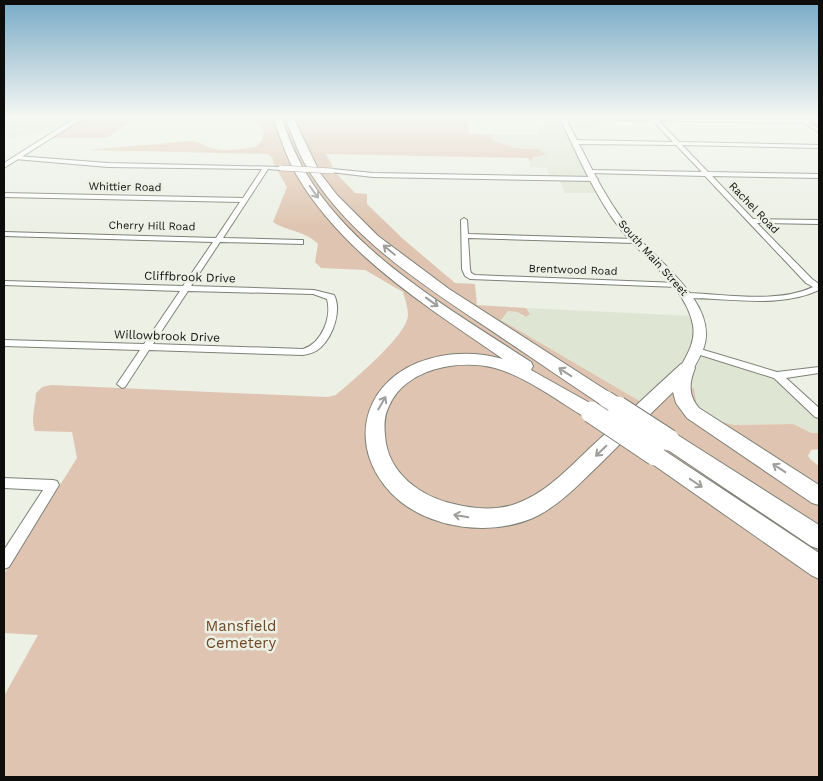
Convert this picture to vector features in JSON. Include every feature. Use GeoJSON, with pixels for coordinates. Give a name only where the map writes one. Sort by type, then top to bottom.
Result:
{"type":"FeatureCollection","features":[{"type":"Feature","properties":{"kind":"highway"},"geometry":{"type":"LineString","coordinates":[[291,153],[305,180],[328,210],[358,241],[429,300],[591,412]]}},
{"type":"Feature","properties":{"kind":"highway"},"geometry":{"type":"LineString","coordinates":[[305,153],[316,173],[342,205],[375,238],[443,292],[606,399],[662,447],[814,563]]}},
{"type":"Feature","properties":{"kind":"highway"},"geometry":{"type":"LineString","coordinates":[[687,368],[559,490],[544,502],[512,515],[484,518],[458,516],[421,503],[403,490],[384,468],[374,444],[377,411],[389,392],[403,378],[435,363],[449,360],[481,360],[509,368],[591,412],[662,447],[819,538]]}},
{"type":"Feature","properties":{"kind":"highway"},"geometry":{"type":"LineString","coordinates":[[687,368],[680,387],[680,394],[684,402],[694,413],[819,496]]}},
{"type":"Feature","properties":{"kind":"street"},"geometry":{"type":"LineString","coordinates":[[4,166],[24,153]]}},
{"type":"Feature","properties":{"kind":"street","name":"South Main Street"},"geometry":{"type":"LineString","coordinates":[[581,153],[617,219],[634,241],[678,284],[696,315],[699,329],[696,351],[687,368]]}},
{"type":"Feature","properties":{"kind":"street","name":"Rachel Road"},"geometry":{"type":"LineString","coordinates":[[686,153],[818,290]]}},
{"type":"Feature","properties":{"kind":"street"},"geometry":{"type":"LineString","coordinates":[[17,158],[108,165],[281,168],[373,175],[593,176],[706,174],[819,176]]}},
{"type":"Feature","properties":{"kind":"street"},"geometry":{"type":"LineString","coordinates":[[122,384],[266,168]]}},
{"type":"Feature","properties":{"kind":"street","name":"Whittier Road"},"geometry":{"type":"LineString","coordinates":[[4,194],[245,200]]}},
{"type":"Feature","properties":{"kind":"street"},"geometry":{"type":"LineString","coordinates":[[464,220],[465,236],[634,241]]}},
{"type":"Feature","properties":{"kind":"street"},"geometry":{"type":"LineString","coordinates":[[751,221],[819,222]]}},
{"type":"Feature","properties":{"kind":"street","name":"Cherry Hill Road"},"geometry":{"type":"LineString","coordinates":[[4,234],[300,242]]}},
{"type":"Feature","properties":{"kind":"street","name":"Brentwood Road"},"geometry":{"type":"LineString","coordinates":[[465,236],[468,274],[473,277],[485,279],[678,284]]}},
{"type":"Feature","properties":{"kind":"street","name":"Cliffbrook Drive"},"geometry":{"type":"LineString","coordinates":[[4,283],[314,292],[327,294],[331,297],[334,305],[324,338]]}},
{"type":"Feature","properties":{"kind":"street"},"geometry":{"type":"LineString","coordinates":[[686,295],[786,298],[818,290]]}},
{"type":"Feature","properties":{"kind":"street","name":"Willowbrook Drive"},"geometry":{"type":"LineString","coordinates":[[4,343],[303,352],[318,345],[324,338]]}},
{"type":"Feature","properties":{"kind":"street"},"geometry":{"type":"LineString","coordinates":[[696,351],[777,376],[819,414]]}},
{"type":"Feature","properties":{"kind":"street"},"geometry":{"type":"LineString","coordinates":[[777,376],[819,370]]}},
{"type":"Feature","properties":{"kind":"street"},"geometry":{"type":"LineString","coordinates":[[4,483],[53,485],[4,562]]}},
{"type":"Feature","properties":{"kind":"shaded area"},"geometry":{"type":"Polygon","coordinates":[[[542,153],[583,153],[604,193],[565,193],[560,180],[551,180],[547,168],[531,167],[529,161],[537,156],[544,156],[542,153]]]}},
{"type":"Feature","properties":{"kind":"shaded area"},"geometry":{"type":"Polygon","coordinates":[[[526,308],[693,316],[694,330],[691,353],[763,374],[781,383],[819,419],[819,433],[813,433],[793,424],[734,425],[719,421],[697,406],[694,396],[643,403],[501,320],[508,311],[517,312],[523,317],[530,314],[526,308]]]}},
{"type":"Feature","properties":{"kind":"green space"},"geometry":{"type":"Polygon","coordinates":[[[243,153],[544,153],[546,155],[534,157],[530,161],[528,158],[326,154],[334,169],[275,167],[272,157],[268,154],[243,153]]]}},
{"type":"Feature","properties":{"kind":"green space","name":"Mansfield Cemetery"},"geometry":{"type":"Polygon","coordinates":[[[277,170],[336,173],[355,193],[367,194],[367,204],[402,238],[455,283],[475,284],[477,305],[526,308],[530,314],[526,317],[517,312],[508,311],[501,320],[643,403],[687,384],[694,389],[697,406],[719,421],[734,425],[793,424],[812,433],[819,433],[819,449],[811,450],[808,456],[819,466],[819,777],[4,777],[4,696],[38,635],[4,633],[4,574],[77,458],[72,432],[35,431],[33,417],[36,393],[42,387],[51,385],[327,397],[336,395],[366,369],[389,346],[405,324],[408,312],[403,292],[365,270],[321,268],[315,262],[318,244],[308,236],[273,222],[287,187],[277,170]]]}}]}
